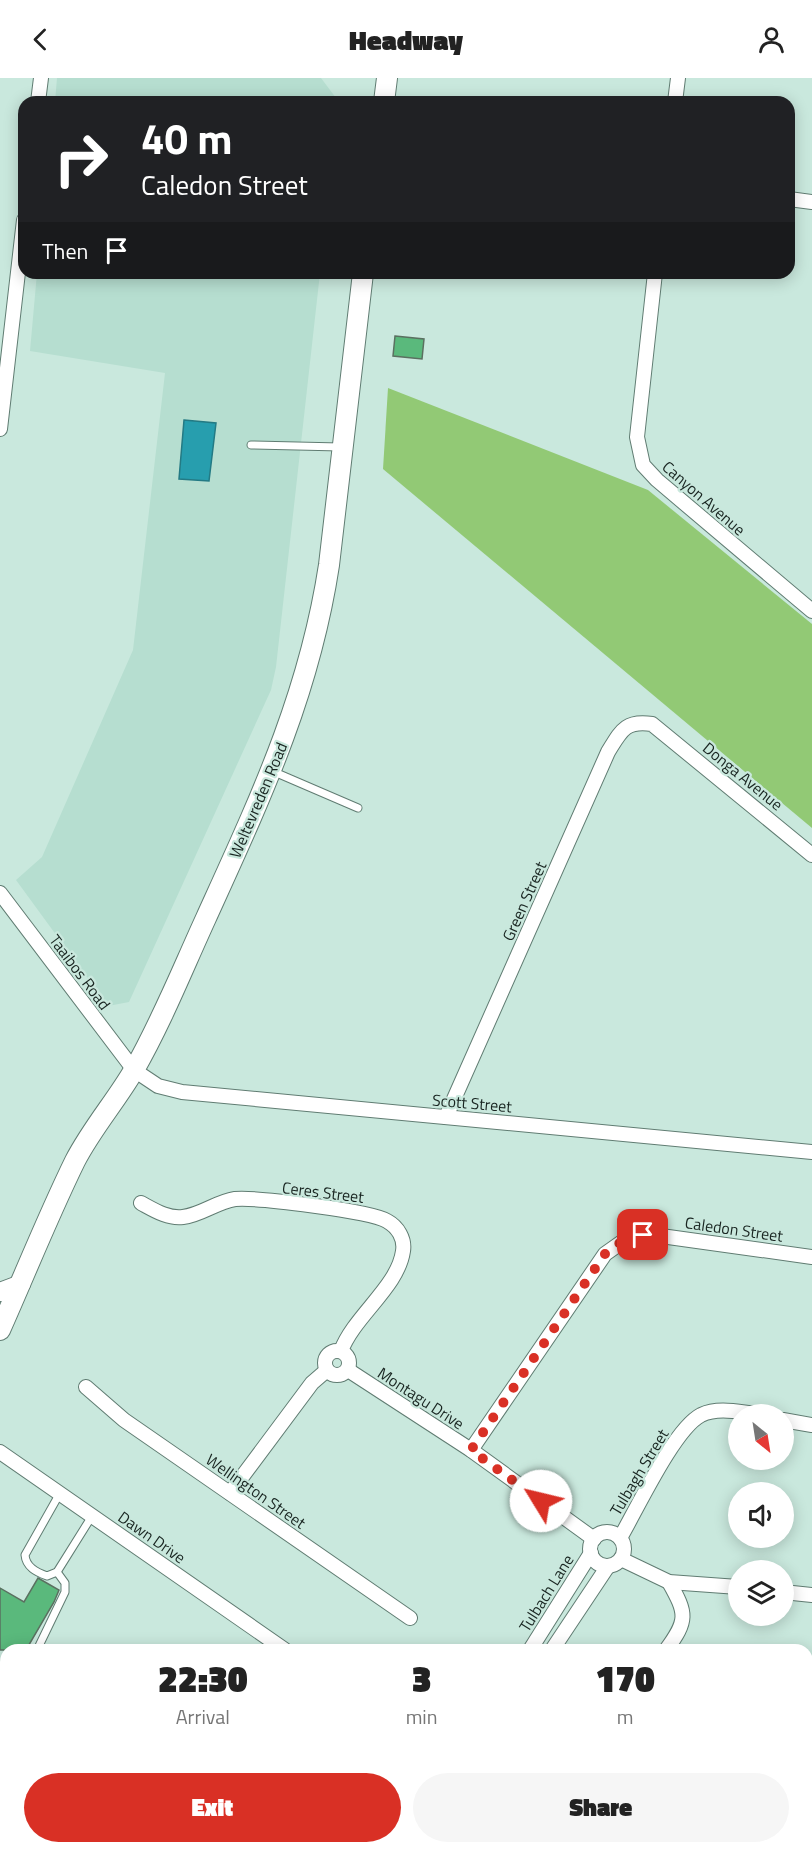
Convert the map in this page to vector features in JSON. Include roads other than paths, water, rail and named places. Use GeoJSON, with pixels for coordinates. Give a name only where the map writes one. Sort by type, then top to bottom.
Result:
{"type":"FeatureCollection","features":[{"type":"Feature","properties":{"kind":"main road"},"geometry":{"type":"LineString","coordinates":[[385,96],[387,78]]}},
{"type":"Feature","properties":{"kind":"main road","name":"Weltevreden Road"},"geometry":{"type":"LineString","coordinates":[[0,1330],[75,1161],[100,1118],[134,1070],[272,771],[301,693],[322,612],[362,279]]}},
{"type":"Feature","properties":{"kind":"street"},"geometry":{"type":"LineString","coordinates":[[39,96],[41,78]]}},
{"type":"Feature","properties":{"kind":"street"},"geometry":{"type":"LineString","coordinates":[[676,96],[678,78]]}},
{"type":"Feature","properties":{"kind":"street"},"geometry":{"type":"LineString","coordinates":[[795,200],[812,202]]}},
{"type":"Feature","properties":{"kind":"street"},"geometry":{"type":"LineString","coordinates":[[0,429],[18,272]]}},
{"type":"Feature","properties":{"kind":"street","name":"Canyon Avenue"},"geometry":{"type":"LineString","coordinates":[[654,279],[637,437],[640,459],[657,480],[812,611]]}},
{"type":"Feature","properties":{"kind":"street","name":"Green Street"},"geometry":{"type":"LineString","coordinates":[[446,1117],[608,752],[620,732],[628,725],[638,722],[652,724]]}},
{"type":"Feature","properties":{"kind":"street","name":"Donga Avenue"},"geometry":{"type":"LineString","coordinates":[[652,724],[812,855]]}},
{"type":"Feature","properties":{"kind":"street","name":"Taaibos Road"},"geometry":{"type":"LineString","coordinates":[[0,893],[134,1070]]}},
{"type":"Feature","properties":{"kind":"street","name":"Scott Street"},"geometry":{"type":"LineString","coordinates":[[134,1070],[158,1086],[182,1092],[812,1152]]}},
{"type":"Feature","properties":{"kind":"street","name":"Ceres Street"},"geometry":{"type":"LineString","coordinates":[[141,1203],[160,1213],[182,1218],[223,1202],[249,1199],[351,1210],[388,1221],[397,1229],[403,1242],[401,1260],[392,1277],[350,1332],[341,1351]]}},
{"type":"Feature","properties":{"kind":"street","name":"Caledon Street"},"geometry":{"type":"LineString","coordinates":[[471,1450],[605,1254],[621,1242],[643,1235],[671,1236],[812,1257]]}},
{"type":"Feature","properties":{"kind":"street"},"geometry":{"type":"LineString","coordinates":[[0,1292],[21,1284]]}},
{"type":"Feature","properties":{"kind":"street"},"geometry":{"type":"LineString","coordinates":[[341,1351],[349,1359],[348,1370],[335,1375],[327,1370],[325,1361],[331,1352],[341,1351]]}},
{"type":"Feature","properties":{"kind":"street"},"geometry":{"type":"LineString","coordinates":[[230,1492],[312,1383],[327,1370]]}},
{"type":"Feature","properties":{"kind":"street","name":"Montagu Drive"},"geometry":{"type":"LineString","coordinates":[[348,1370],[471,1450],[594,1539]]}},
{"type":"Feature","properties":{"kind":"street","name":"Wellington Street"},"geometry":{"type":"LineString","coordinates":[[86,1387],[124,1420],[410,1618]]}},
{"type":"Feature","properties":{"kind":"street","name":"Tulbagh Street"},"geometry":{"type":"LineString","coordinates":[[620,1538],[677,1439],[691,1422],[714,1411],[728,1412]]}},
{"type":"Feature","properties":{"kind":"street"},"geometry":{"type":"LineString","coordinates":[[794,1422],[812,1425]]}},
{"type":"Feature","properties":{"kind":"street","name":"Dawn Drive"},"geometry":{"type":"LineString","coordinates":[[0,1452],[276,1644]]}},
{"type":"Feature","properties":{"kind":"street"},"geometry":{"type":"LineString","coordinates":[[556,1644],[614,1563],[624,1544],[620,1538],[607,1532],[594,1539],[591,1553],[595,1560],[614,1563],[669,1582],[728,1586]]}},
{"type":"Feature","properties":{"kind":"street","name":"Tulbach Lane"},"geometry":{"type":"LineString","coordinates":[[534,1644],[591,1553]]}},
{"type":"Feature","properties":{"kind":"street"},"geometry":{"type":"LineString","coordinates":[[669,1582],[680,1600],[684,1615],[681,1630],[670,1644]]}},
{"type":"Feature","properties":{"kind":"street"},"geometry":{"type":"LineString","coordinates":[[794,1593],[812,1595]]}},
{"type":"Feature","properties":{"kind":"lane"},"geometry":{"type":"LineString","coordinates":[[251,445],[343,447]]}},
{"type":"Feature","properties":{"kind":"lane"},"geometry":{"type":"LineString","coordinates":[[272,771],[358,808]]}},
{"type":"Feature","properties":{"kind":"lane"},"geometry":{"type":"LineString","coordinates":[[60,1493],[25,1555],[29,1566],[47,1576],[57,1572],[92,1516]]}},
{"type":"Feature","properties":{"kind":"lane"},"geometry":{"type":"LineString","coordinates":[[40,1644],[65,1592],[65,1583],[57,1572]]}},
{"type":"Feature","properties":{"kind":"water"},"geometry":{"type":"Polygon","coordinates":[[[184,420],[216,423],[209,481],[179,479],[184,420]]]}}]}
